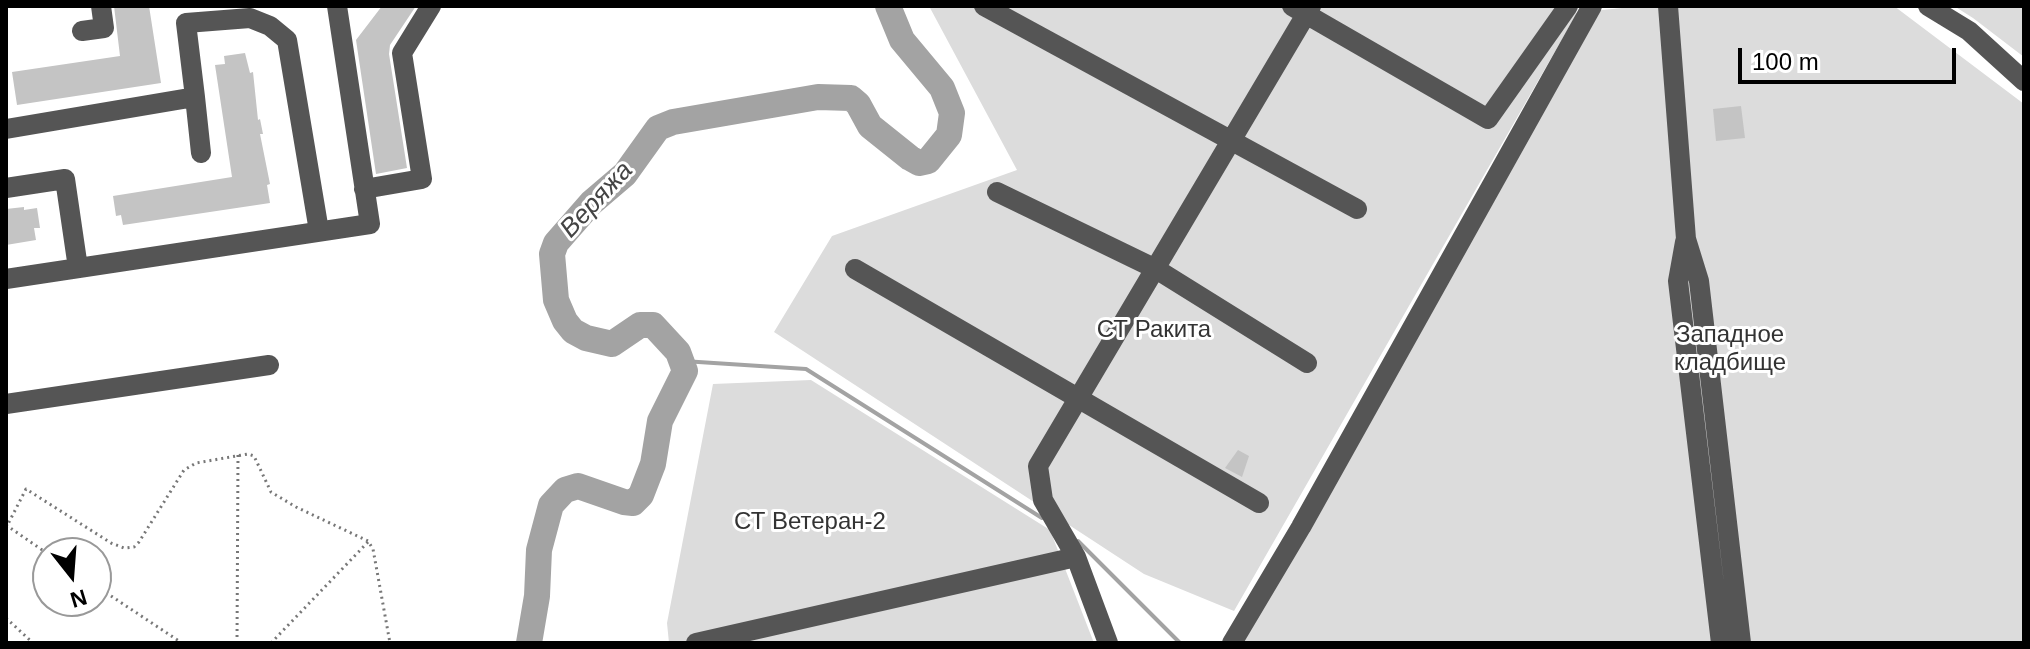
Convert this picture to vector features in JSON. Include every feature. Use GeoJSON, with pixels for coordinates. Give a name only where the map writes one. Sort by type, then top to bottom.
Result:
{"type":"FeatureCollection","features":[{"type":"Feature","properties":{"kind":"street"},"geometry":{"type":"LineString","coordinates":[[82,31],[104,28],[101,6]]}},
{"type":"Feature","properties":{"kind":"street"},"geometry":{"type":"LineString","coordinates":[[6,279],[370,224],[337,6]]}},
{"type":"Feature","properties":{"kind":"street"},"geometry":{"type":"LineString","coordinates":[[339,28],[352,6]]}},
{"type":"Feature","properties":{"kind":"street"},"geometry":{"type":"LineString","coordinates":[[364,189],[422,179],[402,53],[431,6]]}},
{"type":"Feature","properties":{"kind":"street"},"geometry":{"type":"LineString","coordinates":[[984,6],[1357,209]]}},
{"type":"Feature","properties":{"kind":"street"},"geometry":{"type":"LineString","coordinates":[[1108,643],[1076,557],[1043,500],[1038,466],[1231,141],[1303,9],[1488,119],[1568,6]]}},
{"type":"Feature","properties":{"kind":"street"},"geometry":{"type":"LineString","coordinates":[[1232,643],[1301,527],[1592,6]]}},
{"type":"Feature","properties":{"kind":"street"},"geometry":{"type":"LineString","coordinates":[[1668,6],[1686,239],[1699,281],[1741,643]]}},
{"type":"Feature","properties":{"kind":"street"},"geometry":{"type":"LineString","coordinates":[[1928,6],[1969,31],[2024,81]]}},
{"type":"Feature","properties":{"kind":"street"},"geometry":{"type":"LineString","coordinates":[[201,153],[186,23],[250,18],[270,26],[287,40],[319,231]]}},
{"type":"Feature","properties":{"kind":"street"},"geometry":{"type":"LineString","coordinates":[[6,129],[195,97]]}},
{"type":"Feature","properties":{"kind":"street"},"geometry":{"type":"LineString","coordinates":[[6,188],[65,179],[78,268]]}},
{"type":"Feature","properties":{"kind":"street"},"geometry":{"type":"LineString","coordinates":[[997,192],[1156,269],[1307,363]]}},
{"type":"Feature","properties":{"kind":"street"},"geometry":{"type":"LineString","coordinates":[[1686,239],[1678,281],[1721,643]]}},
{"type":"Feature","properties":{"kind":"street"},"geometry":{"type":"LineString","coordinates":[[855,269],[1259,503]]}},
{"type":"Feature","properties":{"kind":"street"},"geometry":{"type":"LineString","coordinates":[[6,404],[269,365]]}},
{"type":"Feature","properties":{"kind":"street"},"geometry":{"type":"LineString","coordinates":[[696,643],[1076,557]]}},
{"type":"Feature","properties":{"kind":"path"},"geometry":{"type":"LineString","coordinates":[[32,543],[7,527],[26,489],[111,543],[124,548],[134,547],[184,470],[196,463],[248,454],[254,456],[271,492],[368,541],[373,549],[390,643]]}},
{"type":"Feature","properties":{"kind":"path"},"geometry":{"type":"LineString","coordinates":[[237,643],[238,455]]}},
{"type":"Feature","properties":{"kind":"path"},"geometry":{"type":"LineString","coordinates":[[271,643],[368,541]]}},
{"type":"Feature","properties":{"kind":"path"},"geometry":{"type":"LineString","coordinates":[[112,597],[182,643]]}},
{"type":"Feature","properties":{"kind":"path"},"geometry":{"type":"LineString","coordinates":[[6,618],[33,643]]}},
{"type":"Feature","properties":{"kind":"green space","name":"СТ Ракита"},"geometry":{"type":"Polygon","coordinates":[[[929,6],[1566,6],[1577,13],[1234,611],[1144,574],[774,332],[832,236],[1017,170],[929,6]]]}},
{"type":"Feature","properties":{"kind":"green space","name":"Западное кладбище"},"geometry":{"type":"Polygon","coordinates":[[[1642,6],[1894,6],[2024,104],[2024,643],[1224,643],[1582,12],[1642,6]]]}},
{"type":"Feature","properties":{"kind":"green space"},"geometry":{"type":"Polygon","coordinates":[[[1954,6],[2024,6],[2024,57],[1973,18],[1954,6]]]}},
{"type":"Feature","properties":{"kind":"green space","name":"СТ Ветеран-2"},"geometry":{"type":"Polygon","coordinates":[[[811,380],[1050,530],[1094,643],[669,643],[667,623],[713,384],[811,380]]]}},
{"type":"Feature","properties":{"kind":"building"},"geometry":{"type":"Polygon","coordinates":[[[114,6],[149,6],[161,83],[17,105],[12,72],[120,56],[114,6]]]}},
{"type":"Feature","properties":{"kind":"building"},"geometry":{"type":"Polygon","coordinates":[[[382,6],[416,6],[390,45],[389,54],[407,168],[376,174],[356,40],[382,6]]]}},
{"type":"Feature","properties":{"kind":"building"},"geometry":{"type":"Polygon","coordinates":[[[245,53],[250,73],[253,72],[270,184],[267,185],[270,203],[123,225],[121,215],[116,216],[113,196],[232,177],[215,65],[225,64],[224,56],[245,53]]]}},
{"type":"Feature","properties":{"kind":"building"},"geometry":{"type":"Polygon","coordinates":[[[1741,106],[1745,138],[1716,141],[1713,109],[1741,106]]]}},
{"type":"Feature","properties":{"kind":"building"},"geometry":{"type":"Polygon","coordinates":[[[24,207],[24,210],[37,208],[40,228],[34,228],[36,240],[6,245],[6,209],[24,207]]]}},
{"type":"Feature","properties":{"kind":"building"},"geometry":{"type":"Polygon","coordinates":[[[1238,450],[1249,456],[1242,477],[1225,468],[1238,450]]]}},
{"type":"Feature","properties":{"kind":"waterway","name":"Веряжа"},"geometry":{"type":"LineString","coordinates":[[529,643],[537,596],[539,550],[551,505],[565,490],[578,486],[633,503],[641,495],[653,464],[660,421],[685,371],[678,352],[653,325],[640,325],[612,344],[586,338],[573,331],[556,300],[552,254],[556,243],[591,203],[625,174],[658,128],[673,122],[818,97],[851,98],[858,104],[870,126],[910,158],[919,163],[928,161],[949,135],[952,113],[942,88],[902,40],[888,6]]}},
{"type":"Feature","properties":{"kind":"waterway"},"geometry":{"type":"LineString","coordinates":[[683,361],[806,369],[1042,518]]}},
{"type":"Feature","properties":{"kind":"waterway"},"geometry":{"type":"LineString","coordinates":[[1078,541],[1180,643]]}}]}
